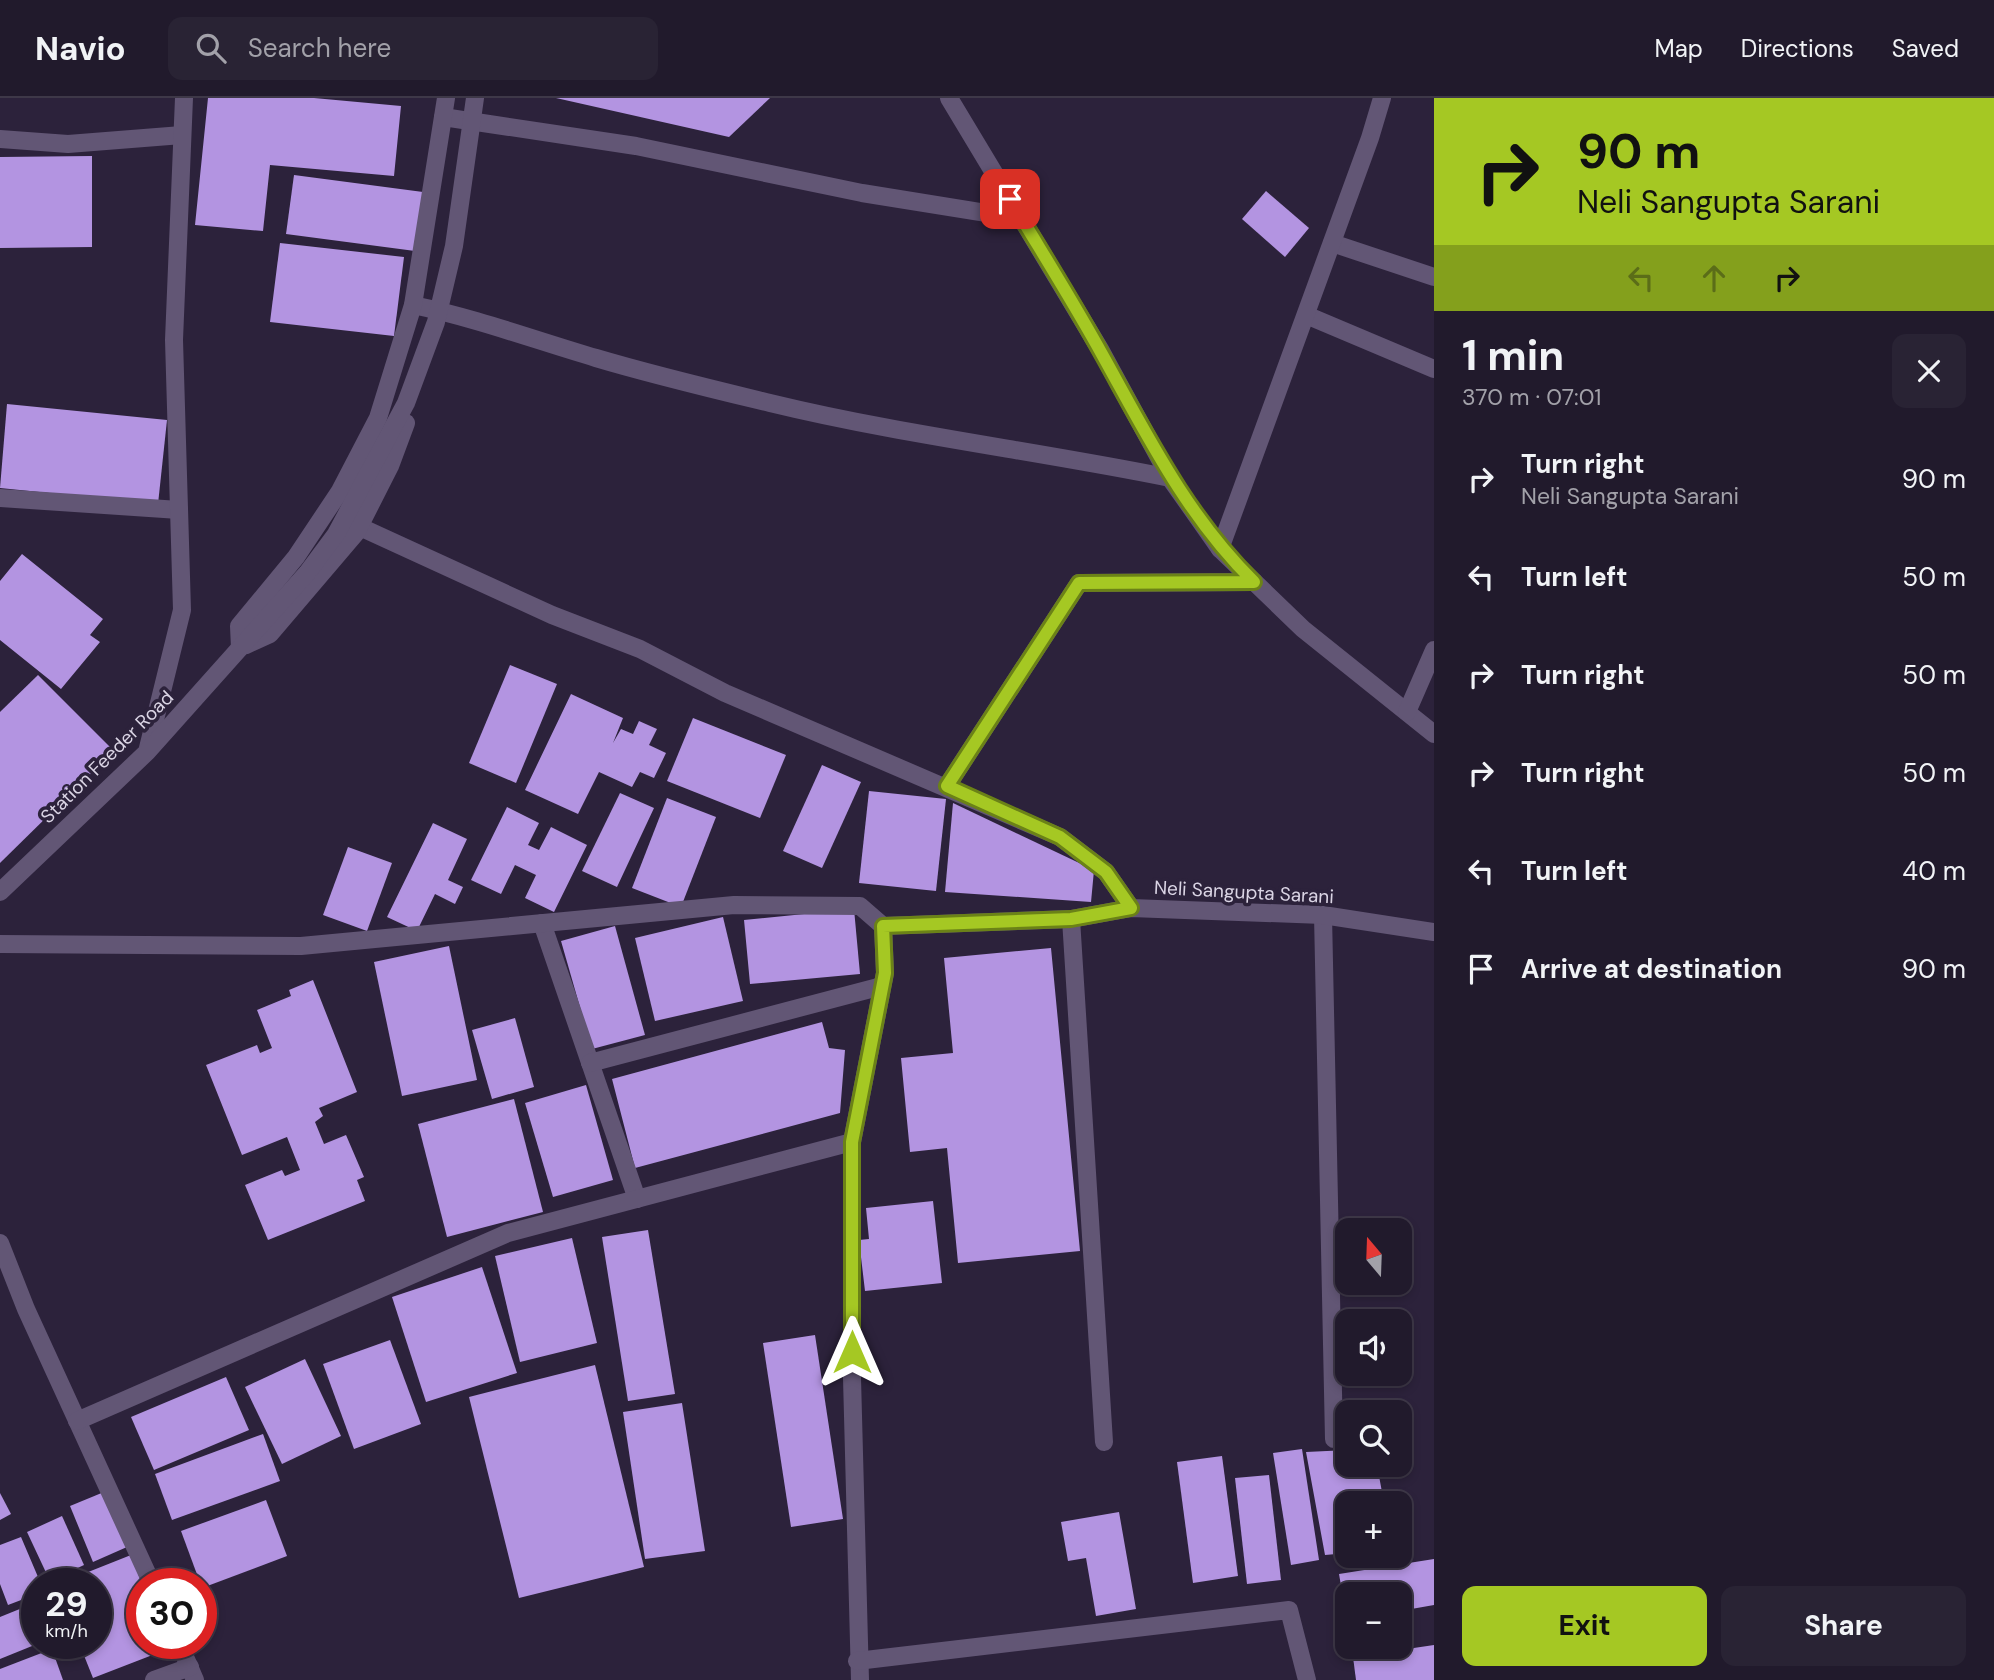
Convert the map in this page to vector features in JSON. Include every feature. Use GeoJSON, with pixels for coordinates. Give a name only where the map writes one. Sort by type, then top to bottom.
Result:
{"type":"FeatureCollection","features":[{"type":"Feature","properties":{"kind":"street"},"geometry":{"type":"LineString","coordinates":[[147,752],[182,610],[174,340],[184,98]]}},
{"type":"Feature","properties":{"kind":"street"},"geometry":{"type":"LineString","coordinates":[[446,98],[413,305],[378,418],[340,491],[296,556],[239,626],[240,648],[270,634],[299,604],[360,527],[390,466],[446,312],[483,98]]}},
{"type":"Feature","properties":{"kind":"street","name":"Station Feeder Road"},"geometry":{"type":"LineString","coordinates":[[0,891],[147,752],[258,628],[336,534],[406,403],[436,322],[454,246],[475,98]]}},
{"type":"Feature","properties":{"kind":"street"},"geometry":{"type":"LineString","coordinates":[[949,98],[1023,219],[1170,478],[1220,549],[1303,629],[1434,734]]}},
{"type":"Feature","properties":{"kind":"street"},"geometry":{"type":"LineString","coordinates":[[1220,549],[1382,98]]}},
{"type":"Feature","properties":{"kind":"street"},"geometry":{"type":"LineString","coordinates":[[443,117],[636,146],[862,193],[1023,219]]}},
{"type":"Feature","properties":{"kind":"street"},"geometry":{"type":"LineString","coordinates":[[0,139],[68,144],[182,135]]}},
{"type":"Feature","properties":{"kind":"street"},"geometry":{"type":"LineString","coordinates":[[1332,243],[1434,277]]}},
{"type":"Feature","properties":{"kind":"street"},"geometry":{"type":"LineString","coordinates":[[413,305],[446,312],[599,359],[770,403],[935,439],[1043,452],[1170,478]]}},
{"type":"Feature","properties":{"kind":"street"},"geometry":{"type":"LineString","coordinates":[[1306,315],[1434,369]]}},
{"type":"Feature","properties":{"kind":"street"},"geometry":{"type":"LineString","coordinates":[[0,498],[179,510]]}},
{"type":"Feature","properties":{"kind":"street"},"geometry":{"type":"LineString","coordinates":[[360,527],[552,615],[640,649],[725,693],[947,786],[1060,837],[1106,872],[1131,908]]}},
{"type":"Feature","properties":{"kind":"street"},"geometry":{"type":"LineString","coordinates":[[947,786],[1079,583],[1254,582]]}},
{"type":"Feature","properties":{"kind":"street"},"geometry":{"type":"LineString","coordinates":[[1407,712],[1434,650]]}},
{"type":"Feature","properties":{"kind":"street"},"geometry":{"type":"LineString","coordinates":[[0,944],[301,946],[734,905],[860,906],[883,926],[882,986],[852,1142],[857,1661],[860,1680]]}},
{"type":"Feature","properties":{"kind":"street","name":"Neli Sangupta Sarani"},"geometry":{"type":"LineString","coordinates":[[883,926],[1071,919],[1131,908],[1323,915],[1434,932]]}},
{"type":"Feature","properties":{"kind":"street"},"geometry":{"type":"LineString","coordinates":[[1323,915],[1334,1439]]}},
{"type":"Feature","properties":{"kind":"street"},"geometry":{"type":"LineString","coordinates":[[1071,919],[1104,1442]]}},
{"type":"Feature","properties":{"kind":"street"},"geometry":{"type":"LineString","coordinates":[[542,923],[637,1199]]}},
{"type":"Feature","properties":{"kind":"street"},"geometry":{"type":"LineString","coordinates":[[590,1063],[882,986]]}},
{"type":"Feature","properties":{"kind":"street"},"geometry":{"type":"LineString","coordinates":[[77,1421],[508,1233],[852,1142]]}},
{"type":"Feature","properties":{"kind":"street"},"geometry":{"type":"LineString","coordinates":[[0,1243],[145,1568]]}},
{"type":"Feature","properties":{"kind":"street"},"geometry":{"type":"LineString","coordinates":[[857,1661],[1289,1610],[1307,1680]]}},
{"type":"Feature","properties":{"kind":"street"},"geometry":{"type":"LineString","coordinates":[[154,1680],[193,1674]]}},
{"type":"Feature","properties":{"kind":"building"},"geometry":{"type":"Polygon","coordinates":[[[208,98],[314,98],[401,106],[394,176],[270,165],[263,231],[195,225],[208,98]]]}},
{"type":"Feature","properties":{"kind":"building"},"geometry":{"type":"Polygon","coordinates":[[[556,98],[770,98],[729,137],[556,98]]]}},
{"type":"Feature","properties":{"kind":"building"},"geometry":{"type":"Polygon","coordinates":[[[92,156],[92,247],[0,248],[0,157],[92,156]]]}},
{"type":"Feature","properties":{"kind":"building"},"geometry":{"type":"Polygon","coordinates":[[[294,175],[423,192],[415,251],[286,234],[294,175]]]}},
{"type":"Feature","properties":{"kind":"building"},"geometry":{"type":"Polygon","coordinates":[[[1266,191],[1309,228],[1285,257],[1242,219],[1266,191]]]}},
{"type":"Feature","properties":{"kind":"building"},"geometry":{"type":"Polygon","coordinates":[[[280,243],[404,257],[394,336],[270,322],[280,243]]]}},
{"type":"Feature","properties":{"kind":"building"},"geometry":{"type":"Polygon","coordinates":[[[7,404],[167,420],[158,504],[0,488],[7,404]]]}},
{"type":"Feature","properties":{"kind":"building"},"geometry":{"type":"Polygon","coordinates":[[[22,554],[103,619],[90,635],[100,642],[61,689],[0,640],[0,581],[22,554]]]}},
{"type":"Feature","properties":{"kind":"building"},"geometry":{"type":"Polygon","coordinates":[[[510,665],[557,684],[516,783],[469,763],[510,665]]]}},
{"type":"Feature","properties":{"kind":"building"},"geometry":{"type":"Polygon","coordinates":[[[38,675],[114,751],[0,863],[0,712],[38,675]]]}},
{"type":"Feature","properties":{"kind":"building"},"geometry":{"type":"Polygon","coordinates":[[[571,694],[623,718],[613,743],[621,729],[633,734],[639,721],[657,729],[649,745],[666,753],[654,778],[640,772],[632,787],[599,772],[578,814],[525,790],[571,694]]]}},
{"type":"Feature","properties":{"kind":"building"},"geometry":{"type":"Polygon","coordinates":[[[693,718],[786,755],[760,818],[667,781],[693,718]]]}},
{"type":"Feature","properties":{"kind":"building"},"geometry":{"type":"Polygon","coordinates":[[[822,765],[861,782],[822,868],[783,851],[822,765]]]}},
{"type":"Feature","properties":{"kind":"building"},"geometry":{"type":"Polygon","coordinates":[[[869,791],[946,799],[936,891],[859,883],[869,791]]]}},
{"type":"Feature","properties":{"kind":"building"},"geometry":{"type":"Polygon","coordinates":[[[620,793],[654,808],[617,887],[582,871],[620,793]]]}},
{"type":"Feature","properties":{"kind":"building"},"geometry":{"type":"Polygon","coordinates":[[[667,798],[716,817],[681,907],[632,888],[667,798]]]}},
{"type":"Feature","properties":{"kind":"building"},"geometry":{"type":"Polygon","coordinates":[[[953,803],[1094,870],[1091,902],[945,892],[953,803]]]}},
{"type":"Feature","properties":{"kind":"building"},"geometry":{"type":"Polygon","coordinates":[[[507,807],[539,823],[528,845],[539,850],[551,827],[587,845],[554,912],[525,898],[536,875],[515,865],[501,894],[471,880],[507,807]]]}},
{"type":"Feature","properties":{"kind":"building"},"geometry":{"type":"Polygon","coordinates":[[[433,823],[467,839],[448,880],[463,887],[455,904],[435,894],[417,931],[387,917],[433,823]]]}},
{"type":"Feature","properties":{"kind":"building"},"geometry":{"type":"Polygon","coordinates":[[[348,847],[392,863],[367,931],[323,915],[348,847]]]}},
{"type":"Feature","properties":{"kind":"building"},"geometry":{"type":"Polygon","coordinates":[[[854,909],[860,974],[750,984],[744,920],[854,909]]]}},
{"type":"Feature","properties":{"kind":"building"},"geometry":{"type":"Polygon","coordinates":[[[723,917],[743,1001],[655,1021],[635,938],[723,917]]]}},
{"type":"Feature","properties":{"kind":"building"},"geometry":{"type":"Polygon","coordinates":[[[615,926],[645,1035],[592,1049],[561,941],[615,926]]]}},
{"type":"Feature","properties":{"kind":"building"},"geometry":{"type":"Polygon","coordinates":[[[449,946],[477,1080],[402,1096],[374,962],[449,946]]]}},
{"type":"Feature","properties":{"kind":"building"},"geometry":{"type":"Polygon","coordinates":[[[1051,948],[1080,1251],[958,1263],[947,1148],[910,1152],[901,1058],[953,1053],[944,958],[1051,948]]]}},
{"type":"Feature","properties":{"kind":"building"},"geometry":{"type":"Polygon","coordinates":[[[313,980],[357,1092],[319,1108],[323,1116],[315,1122],[324,1144],[346,1135],[364,1177],[357,1180],[365,1201],[268,1240],[245,1185],[282,1170],[285,1176],[300,1170],[287,1137],[242,1155],[206,1065],[257,1045],[260,1053],[272,1048],[257,1010],[291,996],[289,990],[313,980]]]}},
{"type":"Feature","properties":{"kind":"building"},"geometry":{"type":"Polygon","coordinates":[[[515,1018],[534,1087],[492,1099],[472,1030],[515,1018]]]}},
{"type":"Feature","properties":{"kind":"building"},"geometry":{"type":"Polygon","coordinates":[[[822,1022],[829,1048],[845,1050],[840,1113],[635,1168],[612,1079],[822,1022]]]}},
{"type":"Feature","properties":{"kind":"building"},"geometry":{"type":"Polygon","coordinates":[[[586,1085],[613,1180],[553,1197],[525,1103],[586,1085]]]}},
{"type":"Feature","properties":{"kind":"building"},"geometry":{"type":"Polygon","coordinates":[[[514,1099],[543,1212],[447,1237],[418,1124],[514,1099]]]}},
{"type":"Feature","properties":{"kind":"building"},"geometry":{"type":"Polygon","coordinates":[[[933,1201],[942,1283],[865,1291],[859,1240],[869,1239],[866,1208],[933,1201]]]}},
{"type":"Feature","properties":{"kind":"building"},"geometry":{"type":"Polygon","coordinates":[[[648,1230],[675,1394],[628,1401],[602,1237],[648,1230]]]}},
{"type":"Feature","properties":{"kind":"building"},"geometry":{"type":"Polygon","coordinates":[[[572,1238],[597,1343],[520,1362],[495,1256],[572,1238]]]}},
{"type":"Feature","properties":{"kind":"building"},"geometry":{"type":"Polygon","coordinates":[[[482,1267],[517,1373],[426,1402],[392,1297],[482,1267]]]}},
{"type":"Feature","properties":{"kind":"building"},"geometry":{"type":"Polygon","coordinates":[[[815,1335],[843,1519],[791,1527],[763,1343],[815,1335]]]}},
{"type":"Feature","properties":{"kind":"building"},"geometry":{"type":"Polygon","coordinates":[[[390,1340],[421,1424],[354,1449],[323,1364],[390,1340]]]}},
{"type":"Feature","properties":{"kind":"building"},"geometry":{"type":"Polygon","coordinates":[[[305,1359],[341,1436],[282,1464],[245,1387],[305,1359]]]}},
{"type":"Feature","properties":{"kind":"building"},"geometry":{"type":"Polygon","coordinates":[[[595,1365],[644,1567],[519,1598],[469,1397],[595,1365]]]}},
{"type":"Feature","properties":{"kind":"building"},"geometry":{"type":"Polygon","coordinates":[[[226,1377],[249,1430],[154,1470],[131,1417],[226,1377]]]}},
{"type":"Feature","properties":{"kind":"building"},"geometry":{"type":"Polygon","coordinates":[[[682,1403],[705,1551],[645,1559],[623,1412],[682,1403]]]}},
{"type":"Feature","properties":{"kind":"building"},"geometry":{"type":"Polygon","coordinates":[[[263,1434],[280,1481],[172,1520],[155,1474],[263,1434]]]}},
{"type":"Feature","properties":{"kind":"building"},"geometry":{"type":"Polygon","coordinates":[[[1302,1449],[1319,1560],[1291,1565],[1273,1453],[1302,1449]]]}},
{"type":"Feature","properties":{"kind":"building"},"geometry":{"type":"Polygon","coordinates":[[[1335,1451],[1335,1477],[1379,1477],[1382,1491],[1335,1491],[1335,1554],[1325,1555],[1306,1452],[1335,1451]]]}},
{"type":"Feature","properties":{"kind":"building"},"geometry":{"type":"Polygon","coordinates":[[[1222,1456],[1238,1576],[1193,1583],[1177,1462],[1222,1456]]]}},
{"type":"Feature","properties":{"kind":"building"},"geometry":{"type":"Polygon","coordinates":[[[1269,1475],[1281,1580],[1247,1584],[1235,1478],[1269,1475]]]}},
{"type":"Feature","properties":{"kind":"building"},"geometry":{"type":"Polygon","coordinates":[[[104,1492],[127,1547],[93,1562],[70,1506],[104,1492]]]}},
{"type":"Feature","properties":{"kind":"building"},"geometry":{"type":"Polygon","coordinates":[[[0,1493],[11,1514],[0,1520],[0,1493]]]}},
{"type":"Feature","properties":{"kind":"building"},"geometry":{"type":"Polygon","coordinates":[[[266,1500],[287,1556],[217,1582],[217,1568],[195,1568],[181,1531],[266,1500]]]}},
{"type":"Feature","properties":{"kind":"building"},"geometry":{"type":"Polygon","coordinates":[[[1119,1512],[1136,1609],[1096,1616],[1086,1558],[1068,1561],[1061,1522],[1119,1512]]]}},
{"type":"Feature","properties":{"kind":"building"},"geometry":{"type":"Polygon","coordinates":[[[62,1516],[84,1565],[78,1568],[44,1568],[27,1532],[62,1516]]]}},
{"type":"Feature","properties":{"kind":"building"},"geometry":{"type":"Polygon","coordinates":[[[21,1537],[34,1568],[21,1568],[21,1600],[8,1605],[0,1584],[0,1545],[21,1537]]]}},
{"type":"Feature","properties":{"kind":"building"},"geometry":{"type":"Polygon","coordinates":[[[131,1555],[136,1568],[126,1568],[126,1659],[142,1659],[93,1678],[85,1659],[112,1659],[112,1568],[98,1568],[131,1555]]]}},
{"type":"Feature","properties":{"kind":"building"},"geometry":{"type":"Polygon","coordinates":[[[1434,1559],[1434,1605],[1412,1609],[1412,1582],[1340,1582],[1339,1574],[1377,1568],[1412,1568],[1412,1562],[1434,1559]]]}},
{"type":"Feature","properties":{"kind":"building"},"geometry":{"type":"Polygon","coordinates":[[[21,1608],[21,1650],[0,1659],[0,1617],[21,1608]]]}},
{"type":"Feature","properties":{"kind":"building"},"geometry":{"type":"Polygon","coordinates":[[[1434,1645],[1434,1680],[1356,1680],[1353,1659],[1412,1659],[1412,1648],[1434,1645]]]}},
{"type":"Feature","properties":{"kind":"building"},"geometry":{"type":"Polygon","coordinates":[[[26,1659],[56,1659],[63,1680],[0,1680],[0,1669],[26,1659]]]}},
{"type":"Feature","properties":{"kind":"route"},"geometry":{"type":"LineString","coordinates":[[852,1352],[852,1142],[885,973],[883,926],[1071,919],[1131,908],[1106,872],[1060,837],[947,786],[1079,583],[1254,582],[1220,549],[1170,478],[1101,351],[1010,199]]}}]}
